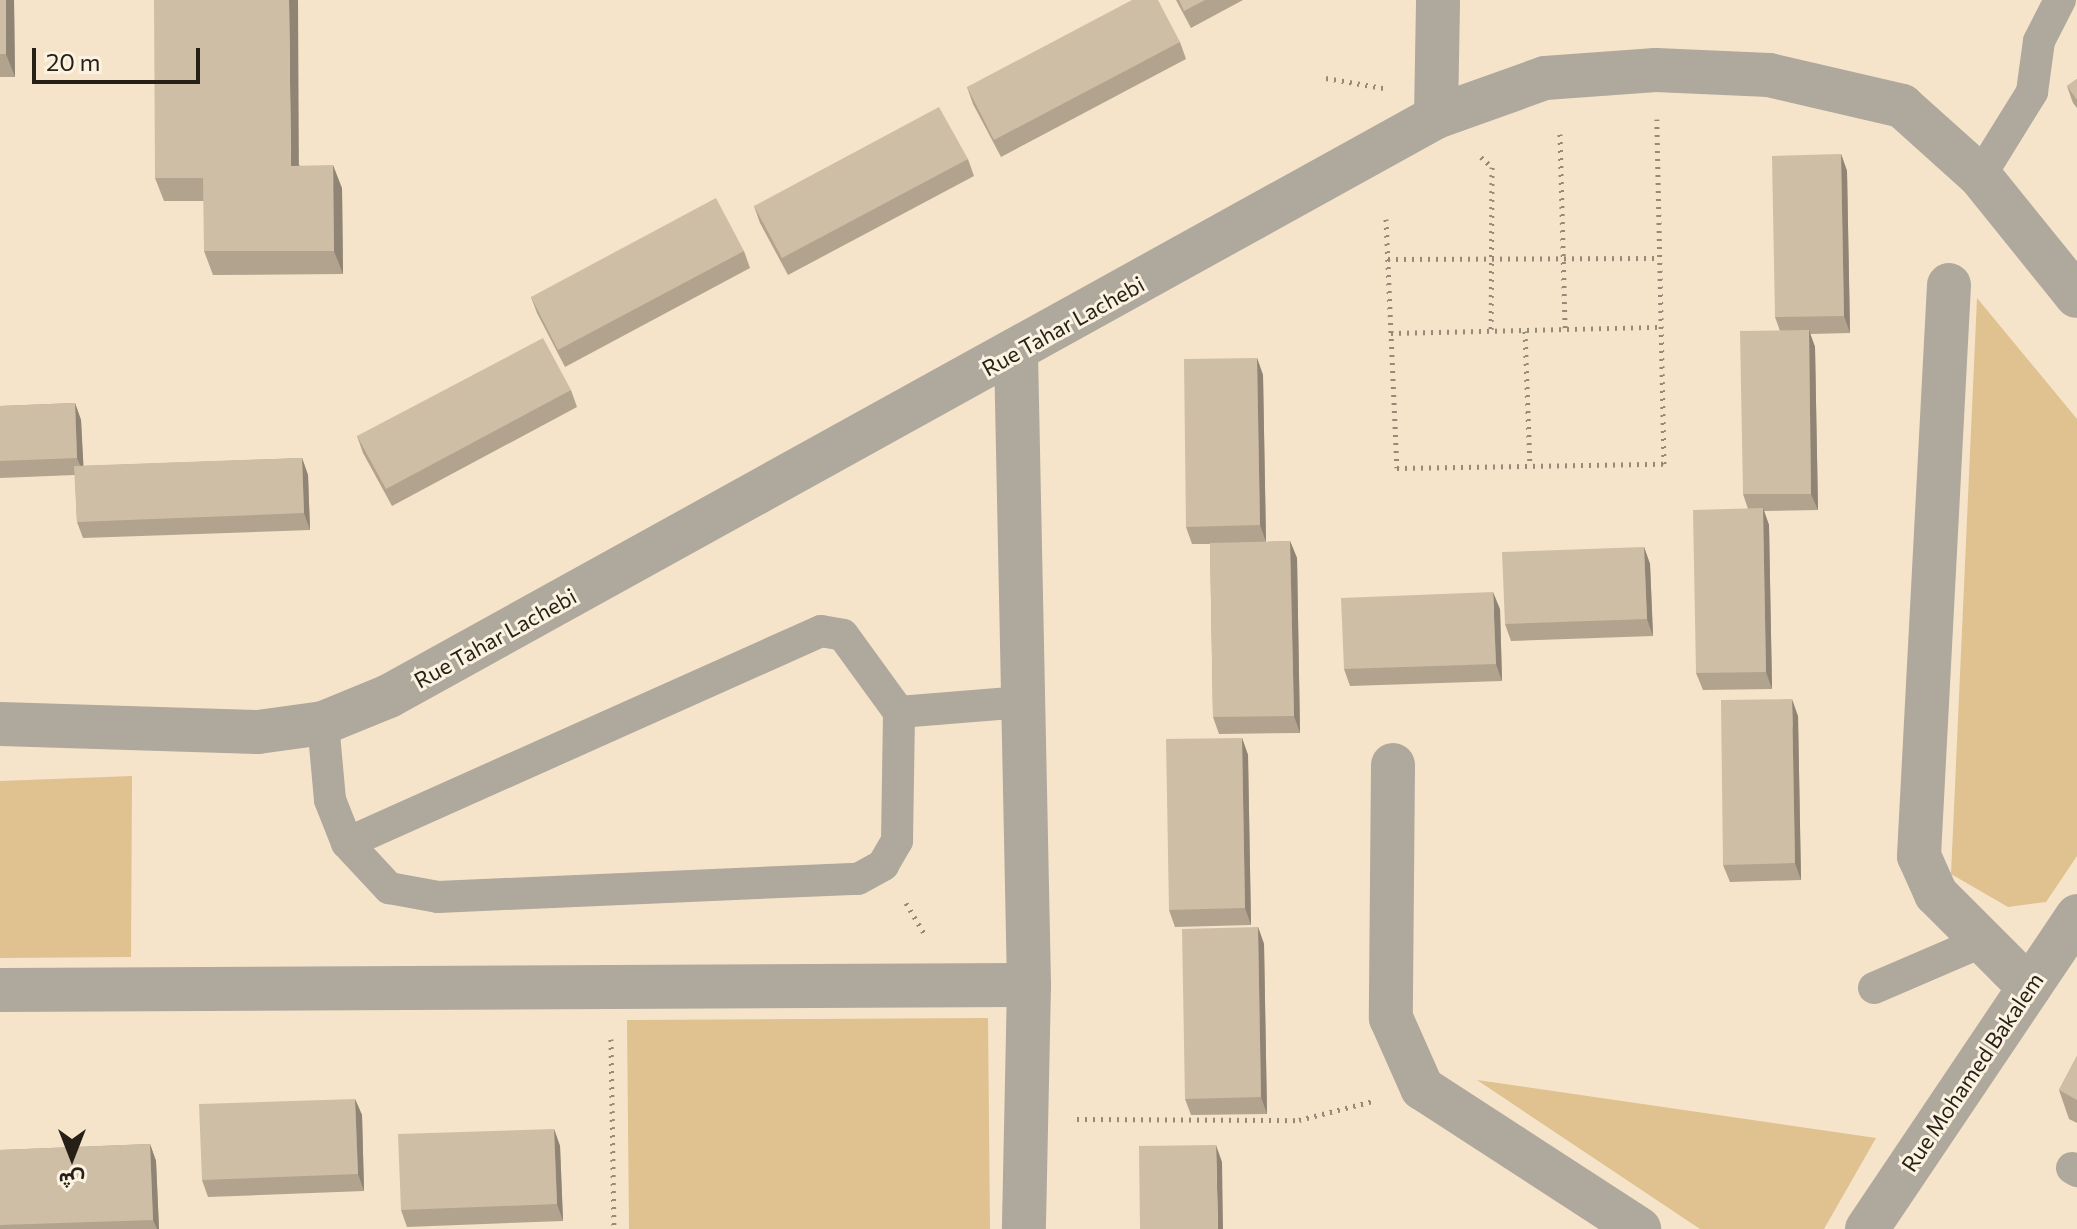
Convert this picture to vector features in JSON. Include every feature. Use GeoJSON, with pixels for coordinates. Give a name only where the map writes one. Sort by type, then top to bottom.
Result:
{"type":"FeatureCollection","features":[{"type":"Feature","properties":{"kind":"street"},"geometry":{"type":"LineString","coordinates":[[1436,117],[1438,0]]}},
{"type":"Feature","properties":{"kind":"street"},"geometry":{"type":"LineString","coordinates":[[1437,43],[1461,72],[1518,86]]}},
{"type":"Feature","properties":{"kind":"street","name":"Rue Tahar Lachebi"},"geometry":{"type":"LineString","coordinates":[[0,724],[258,732],[323,723],[389,696],[1016,353],[1436,117],[1518,86],[1656,70],[1769,75],[1902,106],[1980,176],[2077,296]]}},
{"type":"Feature","properties":{"kind":"street"},"geometry":{"type":"LineString","coordinates":[[1949,285],[1919,856],[1936,894],[2029,987]]}},
{"type":"Feature","properties":{"kind":"street"},"geometry":{"type":"LineString","coordinates":[[1016,353],[1029,985],[1024,1229]]}},
{"type":"Feature","properties":{"kind":"street"},"geometry":{"type":"LineString","coordinates":[[1393,765],[1391,1018],[1422,1088],[1639,1229]]}},
{"type":"Feature","properties":{"kind":"street","name":"Rue Mohamed Bakalem"},"geometry":{"type":"LineString","coordinates":[[1867,1229],[2077,916]]}},
{"type":"Feature","properties":{"kind":"street"},"geometry":{"type":"LineString","coordinates":[[0,990],[1029,985]]}},
{"type":"Feature","properties":{"kind":"lane"},"geometry":{"type":"LineString","coordinates":[[1980,176],[2032,92],[2039,41],[2060,0]]}},
{"type":"Feature","properties":{"kind":"lane"},"geometry":{"type":"LineString","coordinates":[[323,723],[330,800],[347,843],[389,888],[438,897],[858,879],[883,865],[897,841],[899,712],[843,635],[821,631],[347,843]]}},
{"type":"Feature","properties":{"kind":"lane"},"geometry":{"type":"LineString","coordinates":[[899,712],[1023,702]]}},
{"type":"Feature","properties":{"kind":"lane"},"geometry":{"type":"LineString","coordinates":[[1874,988],[1983,941]]}},
{"type":"Feature","properties":{"kind":"path"},"geometry":{"type":"LineString","coordinates":[[1386,219],[1397,468],[1664,464],[1656,70]]}},
{"type":"Feature","properties":{"kind":"path"},"geometry":{"type":"LineString","coordinates":[[1326,78],[1393,89],[1436,117],[1492,167],[1491,331]]}},
{"type":"Feature","properties":{"kind":"path"},"geometry":{"type":"LineString","coordinates":[[1560,134],[1565,329]]}},
{"type":"Feature","properties":{"kind":"path"},"geometry":{"type":"LineString","coordinates":[[1388,259],[1660,258]]}},
{"type":"Feature","properties":{"kind":"path"},"geometry":{"type":"LineString","coordinates":[[1391,333],[1661,327]]}},
{"type":"Feature","properties":{"kind":"path"},"geometry":{"type":"LineString","coordinates":[[1525,330],[1530,466]]}},
{"type":"Feature","properties":{"kind":"path"},"geometry":{"type":"LineString","coordinates":[[883,865],[957,985]]}},
{"type":"Feature","properties":{"kind":"path"},"geometry":{"type":"LineString","coordinates":[[610,986],[614,1229]]}},
{"type":"Feature","properties":{"kind":"path"},"geometry":{"type":"LineString","coordinates":[[1028,1118],[1299,1120],[1422,1088]]}},
{"type":"Feature","properties":{"kind":"shaded area"},"geometry":{"type":"Polygon","coordinates":[[[1977,298],[2077,419],[2077,856],[2046,902],[2008,907],[1951,874],[1977,298]]]}},
{"type":"Feature","properties":{"kind":"shaded area"},"geometry":{"type":"Polygon","coordinates":[[[132,776],[131,957],[0,958],[0,781],[132,776]]]}},
{"type":"Feature","properties":{"kind":"shaded area"},"geometry":{"type":"Polygon","coordinates":[[[988,1018],[990,1229],[629,1229],[627,1020],[988,1018]]]}},
{"type":"Feature","properties":{"kind":"shaded area"},"geometry":{"type":"Polygon","coordinates":[[[1477,1080],[1876,1138],[1824,1229],[1700,1229],[1477,1080]]]}},
{"type":"Feature","properties":{"kind":"building"},"geometry":{"type":"Polygon","coordinates":[[[0,0],[6,0],[6,54],[0,54],[0,0]]]}},
{"type":"Feature","properties":{"kind":"building"},"geometry":{"type":"Polygon","coordinates":[[[154,0],[289,0],[291,166],[333,165],[334,251],[204,251],[203,178],[155,178],[154,0]]]}},
{"type":"Feature","properties":{"kind":"building"},"geometry":{"type":"Polygon","coordinates":[[[1132,0],[1158,0],[1180,42],[994,140],[967,87],[1132,0]]]}},
{"type":"Feature","properties":{"kind":"building"},"geometry":{"type":"Polygon","coordinates":[[[1179,0],[1205,0],[1184,11],[1179,0]]]}},
{"type":"Feature","properties":{"kind":"building"},"geometry":{"type":"Polygon","coordinates":[[[2077,79],[2077,100],[2067,86],[2077,79]]]}},
{"type":"Feature","properties":{"kind":"building"},"geometry":{"type":"Polygon","coordinates":[[[939,107],[968,159],[782,258],[754,206],[939,107]]]}},
{"type":"Feature","properties":{"kind":"building"},"geometry":{"type":"Polygon","coordinates":[[[1841,154],[1844,316],[1775,317],[1772,156],[1841,154]]]}},
{"type":"Feature","properties":{"kind":"building"},"geometry":{"type":"Polygon","coordinates":[[[716,198],[744,251],[558,350],[531,297],[716,198]]]}},
{"type":"Feature","properties":{"kind":"building"},"geometry":{"type":"Polygon","coordinates":[[[1809,330],[1811,494],[1743,494],[1740,331],[1809,330]]]}},
{"type":"Feature","properties":{"kind":"building"},"geometry":{"type":"Polygon","coordinates":[[[543,338],[571,390],[386,489],[357,436],[543,338]]]}},
{"type":"Feature","properties":{"kind":"building"},"geometry":{"type":"Polygon","coordinates":[[[1257,358],[1260,525],[1186,527],[1184,359],[1257,358]]]}},
{"type":"Feature","properties":{"kind":"building"},"geometry":{"type":"Polygon","coordinates":[[[75,403],[77,458],[0,461],[0,406],[75,403]]]}},
{"type":"Feature","properties":{"kind":"building"},"geometry":{"type":"Polygon","coordinates":[[[302,458],[304,513],[77,522],[74,466],[302,458]]]}},
{"type":"Feature","properties":{"kind":"building"},"geometry":{"type":"Polygon","coordinates":[[[1763,508],[1766,672],[1696,673],[1693,510],[1763,508]]]}},
{"type":"Feature","properties":{"kind":"building"},"geometry":{"type":"Polygon","coordinates":[[[1290,541],[1294,716],[1213,717],[1210,543],[1290,541]]]}},
{"type":"Feature","properties":{"kind":"building"},"geometry":{"type":"Polygon","coordinates":[[[1644,547],[1647,619],[1505,624],[1502,552],[1644,547]]]}},
{"type":"Feature","properties":{"kind":"building"},"geometry":{"type":"Polygon","coordinates":[[[1493,592],[1496,664],[1344,669],[1341,598],[1493,592]]]}},
{"type":"Feature","properties":{"kind":"building"},"geometry":{"type":"Polygon","coordinates":[[[1792,699],[1795,863],[1723,865],[1721,700],[1792,699]]]}},
{"type":"Feature","properties":{"kind":"building"},"geometry":{"type":"Polygon","coordinates":[[[1242,738],[1245,908],[1169,910],[1166,739],[1242,738]]]}},
{"type":"Feature","properties":{"kind":"building"},"geometry":{"type":"Polygon","coordinates":[[[1258,927],[1261,1097],[1185,1099],[1182,929],[1258,927]]]}},
{"type":"Feature","properties":{"kind":"building"},"geometry":{"type":"Polygon","coordinates":[[[2077,1056],[2077,1100],[2059,1090],[2077,1056]]]}},
{"type":"Feature","properties":{"kind":"building"},"geometry":{"type":"Polygon","coordinates":[[[355,1099],[358,1174],[202,1180],[199,1104],[355,1099]]]}},
{"type":"Feature","properties":{"kind":"building"},"geometry":{"type":"Polygon","coordinates":[[[554,1129],[557,1204],[401,1210],[398,1134],[554,1129]]]}},
{"type":"Feature","properties":{"kind":"building"},"geometry":{"type":"Polygon","coordinates":[[[150,1144],[153,1220],[0,1225],[0,1150],[150,1144]]]}},
{"type":"Feature","properties":{"kind":"building"},"geometry":{"type":"Polygon","coordinates":[[[1216,1145],[1218,1229],[1140,1229],[1139,1146],[1216,1145]]]}}]}
